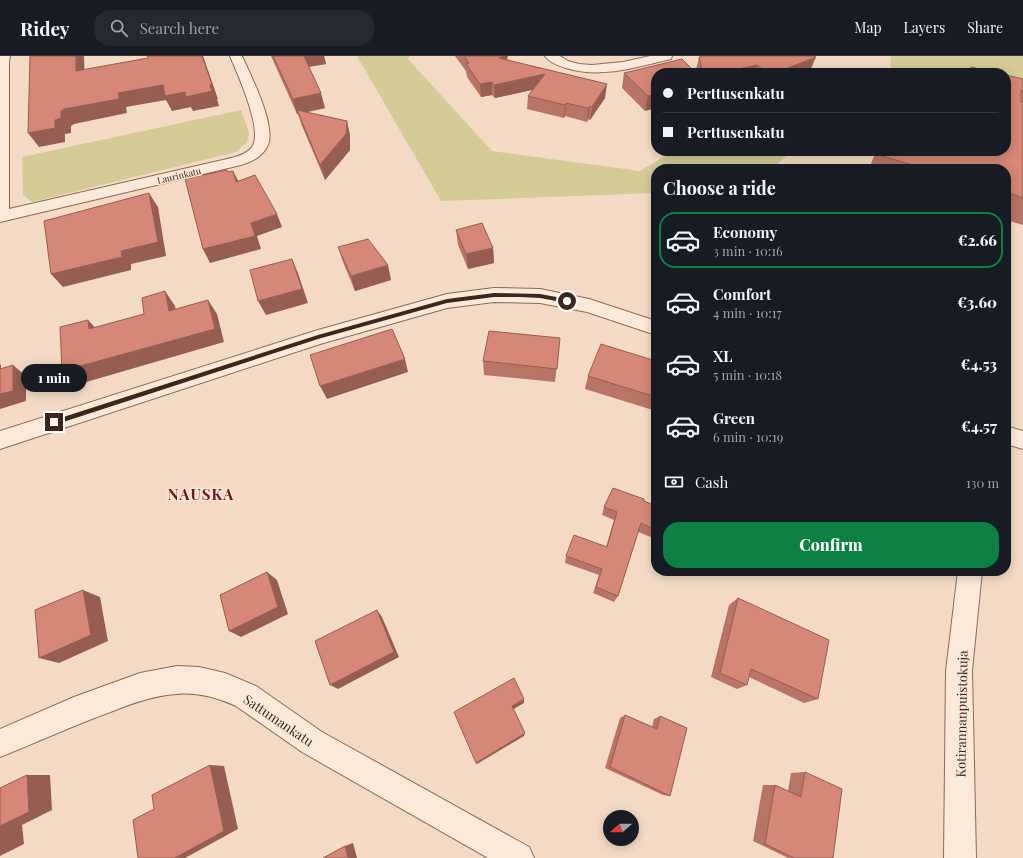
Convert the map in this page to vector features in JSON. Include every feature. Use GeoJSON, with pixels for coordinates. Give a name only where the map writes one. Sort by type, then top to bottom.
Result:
{"type":"FeatureCollection","features":[{"type":"Feature","properties":{"kind":"street"},"geometry":{"type":"LineString","coordinates":[[0,217],[2,61],[4,56]]}},
{"type":"Feature","properties":{"kind":"street","name":"Laurinkatu"},"geometry":{"type":"LineString","coordinates":[[0,217],[226,164],[253,154],[260,146],[264,136],[257,110],[236,56]]}},
{"type":"Feature","properties":{"kind":"street"},"geometry":{"type":"LineString","coordinates":[[551,56],[558,61],[573,66],[603,68],[666,56]]}},
{"type":"Feature","properties":{"kind":"street"},"geometry":{"type":"LineString","coordinates":[[0,440],[318,337],[447,301],[494,295],[540,296],[589,306],[651,326]]}},
{"type":"Feature","properties":{"kind":"street"},"geometry":{"type":"LineString","coordinates":[[1011,436],[1023,440]]}},
{"type":"Feature","properties":{"kind":"street","name":"Kotirannanpuistokuja"},"geometry":{"type":"LineString","coordinates":[[960,858],[959,671],[969,576]]}},
{"type":"Feature","properties":{"kind":"street","name":"Sattumankatu"},"geometry":{"type":"LineString","coordinates":[[0,743],[74,711],[140,687],[177,680],[199,681],[225,687],[246,696],[312,742],[518,858]]}},
{"type":"Feature","properties":{"kind":"shaded area"},"geometry":{"type":"Polygon","coordinates":[[[357,56],[410,56],[408,59],[492,151],[640,171],[651,164],[651,193],[441,201],[357,56]]]}},
{"type":"Feature","properties":{"kind":"shaded area"},"geometry":{"type":"Polygon","coordinates":[[[891,56],[1023,56],[1023,102],[1011,98],[1011,68],[890,67],[891,56]]]}},
{"type":"Feature","properties":{"kind":"shaded area"},"geometry":{"type":"Polygon","coordinates":[[[241,110],[249,133],[247,142],[236,152],[32,202],[23,195],[22,157],[241,110]]]}},
{"type":"Feature","properties":{"kind":"shaded area"},"geometry":{"type":"Polygon","coordinates":[[[665,156],[786,156],[778,164],[652,164],[665,156]]]}},
{"type":"Feature","properties":{"kind":"building"},"geometry":{"type":"Polygon","coordinates":[[[30,56],[76,56],[76,71],[148,58],[147,56],[202,56],[212,84],[210,85],[212,91],[186,97],[185,92],[165,96],[163,85],[118,93],[119,99],[64,109],[61,111],[61,118],[55,120],[55,128],[28,133],[30,56]]]}},
{"type":"Feature","properties":{"kind":"building"},"geometry":{"type":"Polygon","coordinates":[[[273,56],[304,56],[321,93],[293,99],[273,56]]]}},
{"type":"Feature","properties":{"kind":"building"},"geometry":{"type":"Polygon","coordinates":[[[464,56],[502,56],[499,58],[607,84],[592,107],[590,106],[588,108],[566,103],[565,105],[528,96],[545,74],[494,85],[492,82],[480,84],[466,64],[469,63],[464,56]]]}},
{"type":"Feature","properties":{"kind":"building"},"geometry":{"type":"Polygon","coordinates":[[[699,57],[816,57],[788,68],[761,68],[757,65],[743,68],[702,68],[699,57]]]}},
{"type":"Feature","properties":{"kind":"building"},"geometry":{"type":"Polygon","coordinates":[[[682,59],[691,68],[651,68],[651,95],[648,96],[624,73],[682,59]]]}},
{"type":"Feature","properties":{"kind":"building"},"geometry":{"type":"Polygon","coordinates":[[[1011,76],[1023,79],[1021,102],[1023,102],[1023,198],[1011,194],[1011,164],[909,164],[882,156],[1011,156],[1011,76]]]}},
{"type":"Feature","properties":{"kind":"building"},"geometry":{"type":"Polygon","coordinates":[[[297,110],[347,121],[346,134],[320,165],[297,110]]]}},
{"type":"Feature","properties":{"kind":"building"},"geometry":{"type":"Polygon","coordinates":[[[227,170],[227,172],[233,171],[236,182],[255,175],[277,214],[251,223],[255,236],[203,249],[185,179],[227,170]]]}},
{"type":"Feature","properties":{"kind":"building"},"geometry":{"type":"Polygon","coordinates":[[[149,193],[158,242],[121,251],[122,257],[51,274],[44,221],[149,193]]]}},
{"type":"Feature","properties":{"kind":"building"},"geometry":{"type":"Polygon","coordinates":[[[482,223],[493,248],[466,254],[456,230],[482,223]]]}},
{"type":"Feature","properties":{"kind":"building"},"geometry":{"type":"Polygon","coordinates":[[[368,239],[388,265],[351,276],[338,247],[368,239]]]}},
{"type":"Feature","properties":{"kind":"building"},"geometry":{"type":"Polygon","coordinates":[[[292,259],[302,289],[258,301],[250,270],[292,259]]]}},
{"type":"Feature","properties":{"kind":"building"},"geometry":{"type":"Polygon","coordinates":[[[165,291],[169,311],[208,300],[215,329],[62,371],[60,327],[88,320],[89,329],[144,314],[142,298],[165,291]]]}},
{"type":"Feature","properties":{"kind":"building"},"geometry":{"type":"Polygon","coordinates":[[[392,329],[405,359],[320,386],[310,355],[392,329]]]}},
{"type":"Feature","properties":{"kind":"building"},"geometry":{"type":"Polygon","coordinates":[[[489,331],[560,338],[557,369],[483,361],[489,331]]]}},
{"type":"Feature","properties":{"kind":"building"},"geometry":{"type":"Polygon","coordinates":[[[601,344],[651,359],[651,395],[588,376],[601,344]]]}},
{"type":"Feature","properties":{"kind":"building"},"geometry":{"type":"Polygon","coordinates":[[[13,365],[13,391],[0,394],[0,369],[13,365]]]}},
{"type":"Feature","properties":{"kind":"building"},"geometry":{"type":"Polygon","coordinates":[[[613,488],[644,499],[644,501],[651,504],[651,528],[641,523],[618,596],[596,587],[602,569],[566,556],[574,535],[607,547],[617,512],[604,507],[613,488]]]}},
{"type":"Feature","properties":{"kind":"building"},"geometry":{"type":"Polygon","coordinates":[[[267,572],[278,607],[229,631],[220,595],[267,572]]]}},
{"type":"Feature","properties":{"kind":"building"},"geometry":{"type":"Polygon","coordinates":[[[83,590],[91,635],[39,658],[35,610],[83,590]]]}},
{"type":"Feature","properties":{"kind":"building"},"geometry":{"type":"Polygon","coordinates":[[[738,598],[829,640],[818,699],[751,669],[747,685],[720,673],[738,598]]]}},
{"type":"Feature","properties":{"kind":"building"},"geometry":{"type":"Polygon","coordinates":[[[377,610],[394,652],[330,685],[315,641],[377,610]]]}},
{"type":"Feature","properties":{"kind":"building"},"geometry":{"type":"Polygon","coordinates":[[[514,678],[524,699],[512,706],[525,733],[476,763],[454,712],[514,678]]]}},
{"type":"Feature","properties":{"kind":"building"},"geometry":{"type":"Polygon","coordinates":[[[625,715],[657,729],[660,716],[687,728],[670,796],[610,767],[625,715]]]}},
{"type":"Feature","properties":{"kind":"building"},"geometry":{"type":"Polygon","coordinates":[[[210,765],[224,831],[175,858],[138,858],[133,820],[154,809],[152,795],[210,765]]]}},
{"type":"Feature","properties":{"kind":"building"},"geometry":{"type":"Polygon","coordinates":[[[805,772],[842,789],[833,858],[794,858],[765,844],[775,785],[801,797],[805,772]]]}},
{"type":"Feature","properties":{"kind":"building"},"geometry":{"type":"Polygon","coordinates":[[[27,775],[29,812],[0,826],[0,788],[27,775]]]}},
{"type":"Feature","properties":{"kind":"building"},"geometry":{"type":"Polygon","coordinates":[[[345,846],[348,858],[323,858],[345,846]]]}},
{"type":"Feature","properties":{"kind":"district","name":"NAUSKA"},"geometry":{"type":"Point","coordinates":[201,494]}},
{"type":"Feature","properties":{"kind":"route"},"geometry":{"type":"LineString","coordinates":[[54,422],[318,337],[417,308],[447,301],[494,295],[540,296],[567,301]]}}]}
